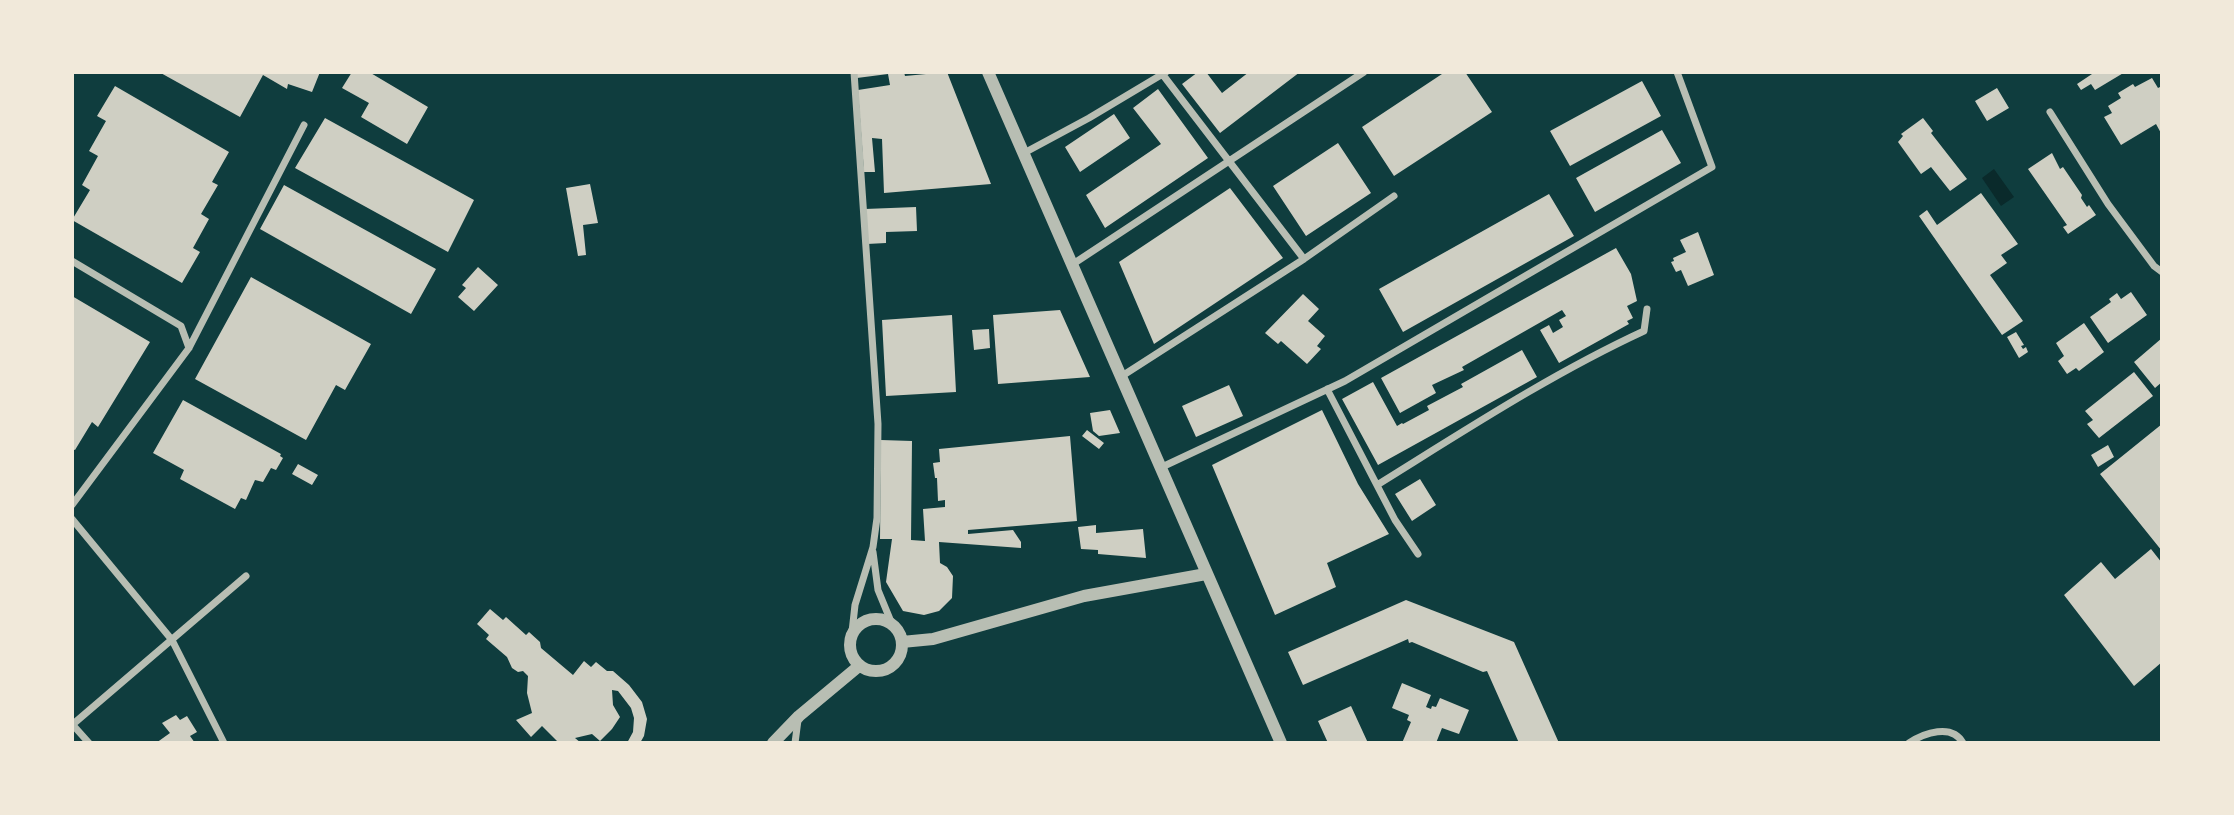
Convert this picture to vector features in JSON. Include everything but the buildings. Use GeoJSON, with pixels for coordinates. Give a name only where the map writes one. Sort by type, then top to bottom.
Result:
{"type":"FeatureCollection","features":[{"type":"Feature","properties":{"kind":"street"},"geometry":{"type":"LineString","coordinates":[[855,72],[878,424],[877,518],[873,547],[855,605],[849,646],[850,654],[859,666],[875,672],[892,666],[898,660],[902,642],[878,590],[873,547]]}},
{"type":"Feature","properties":{"kind":"street"},"geometry":{"type":"LineString","coordinates":[[988,72],[1281,743]]}},
{"type":"Feature","properties":{"kind":"street"},"geometry":{"type":"LineString","coordinates":[[1073,264],[1364,72]]}},
{"type":"Feature","properties":{"kind":"street"},"geometry":{"type":"LineString","coordinates":[[1162,467],[1327,389],[1712,167],[1677,72]]}},
{"type":"Feature","properties":{"kind":"street"},"geometry":{"type":"LineString","coordinates":[[1024,153],[1165,73],[1304,260]]}},
{"type":"Feature","properties":{"kind":"street"},"geometry":{"type":"LineString","coordinates":[[2050,112],[2108,204],[2154,266],[2162,272]]}},
{"type":"Feature","properties":{"kind":"street"},"geometry":{"type":"LineString","coordinates":[[72,505],[189,348],[304,125]]}},
{"type":"Feature","properties":{"kind":"street"},"geometry":{"type":"LineString","coordinates":[[1122,376],[1304,260],[1394,196]]}},
{"type":"Feature","properties":{"kind":"street"},"geometry":{"type":"LineString","coordinates":[[72,261],[181,326],[189,348]]}},
{"type":"Feature","properties":{"kind":"street"},"geometry":{"type":"LineString","coordinates":[[1377,485],[1516,400],[1608,348],[1644,331],[1647,309]]}},
{"type":"Feature","properties":{"kind":"street"},"geometry":{"type":"LineString","coordinates":[[1327,389],[1395,520],[1418,554]]}},
{"type":"Feature","properties":{"kind":"street"},"geometry":{"type":"LineString","coordinates":[[72,519],[172,640],[224,743]]}},
{"type":"Feature","properties":{"kind":"street"},"geometry":{"type":"LineString","coordinates":[[902,642],[933,639],[1084,596],[1206,574]]}},
{"type":"Feature","properties":{"kind":"street"},"geometry":{"type":"LineString","coordinates":[[89,743],[72,724],[246,576]]}},
{"type":"Feature","properties":{"kind":"street"},"geometry":{"type":"LineString","coordinates":[[852,632],[858,626],[875,619],[892,624]]}},
{"type":"Feature","properties":{"kind":"street"},"geometry":{"type":"LineString","coordinates":[[773,743],[799,716],[859,666]]}},
{"type":"Feature","properties":{"kind":"street"},"geometry":{"type":"LineString","coordinates":[[795,743],[799,716]]}},
{"type":"Feature","properties":{"kind":"street"},"geometry":{"type":"LineString","coordinates":[[1909,743],[1921,735],[1950,732],[1963,743]]}},
{"type":"Feature","properties":{"kind":"water"},"geometry":{"type":"Polygon","coordinates":[[[1994,169],[2014,197],[2001,206],[1982,178],[1994,169]]]}}]}
